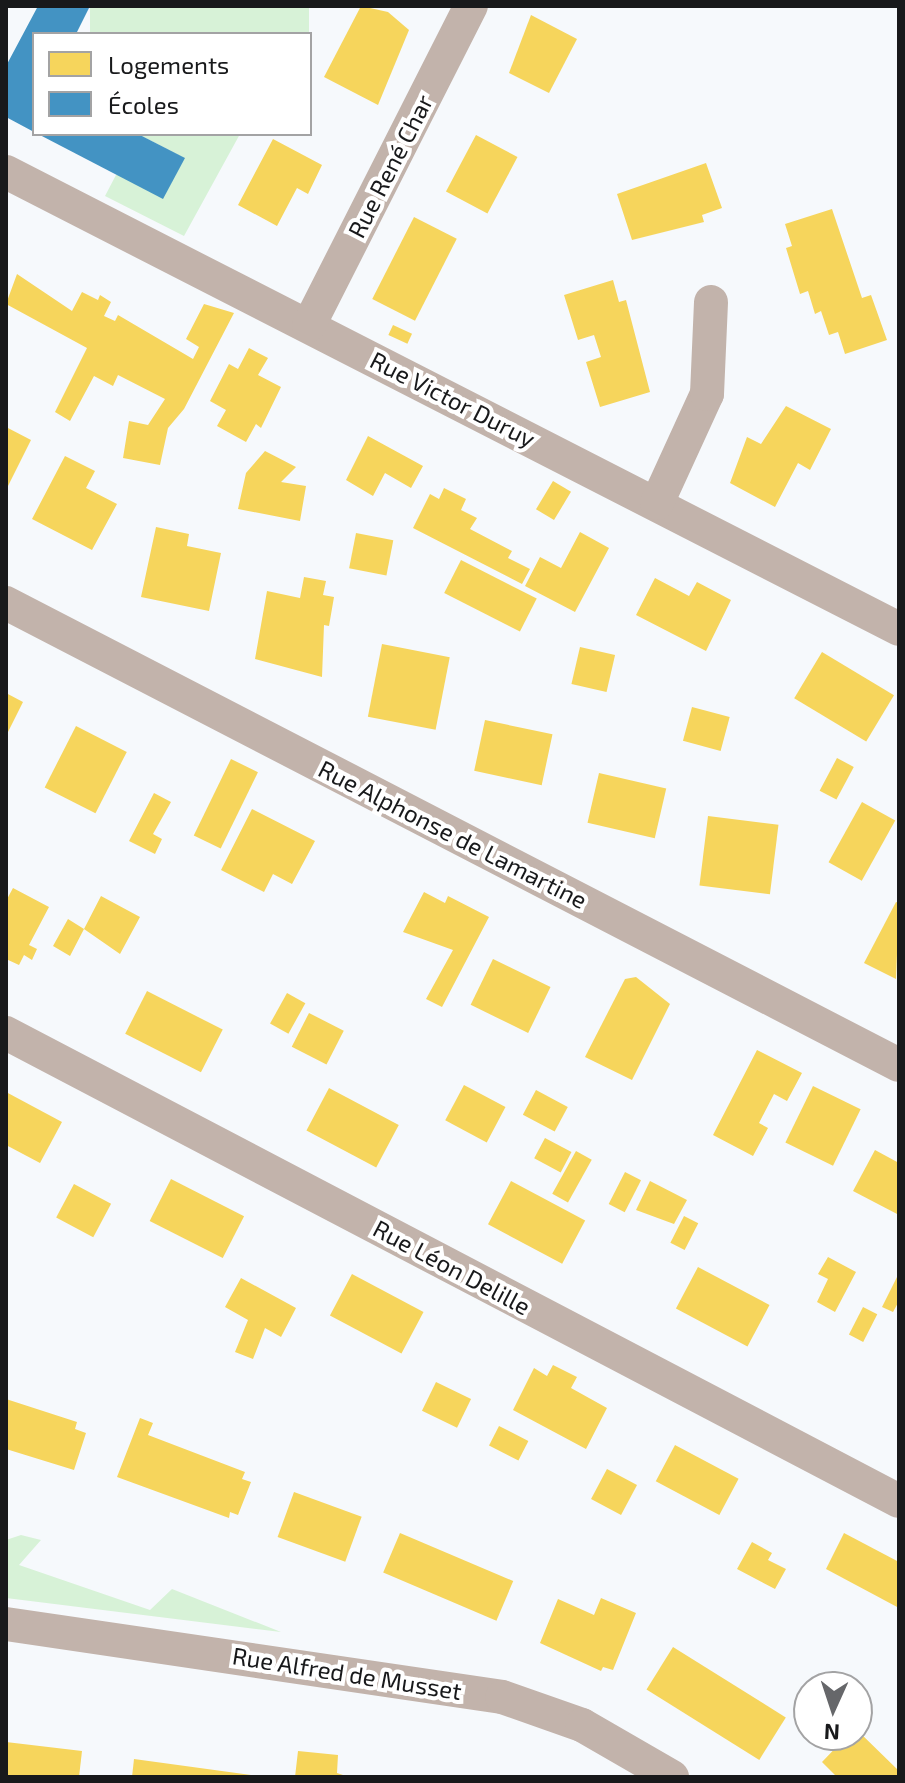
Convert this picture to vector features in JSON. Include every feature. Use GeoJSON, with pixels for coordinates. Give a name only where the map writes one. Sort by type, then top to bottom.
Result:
{"type":"FeatureCollection","features":[{"type":"Feature","properties":{"kind":"street","name":"Rue René Char"},"geometry":{"type":"LineString","coordinates":[[309,325],[471,6]]}},
{"type":"Feature","properties":{"kind":"street","name":"Rue Victor Duruy"},"geometry":{"type":"LineString","coordinates":[[6,172],[899,629]]}},
{"type":"Feature","properties":{"kind":"street"},"geometry":{"type":"LineString","coordinates":[[657,503],[707,394],[711,302]]}},
{"type":"Feature","properties":{"kind":"street","name":"Rue Alphonse de Lamartine"},"geometry":{"type":"LineString","coordinates":[[6,603],[899,1065]]}},
{"type":"Feature","properties":{"kind":"street","name":"Rue Léon Delille"},"geometry":{"type":"LineString","coordinates":[[6,1033],[899,1501]]}},
{"type":"Feature","properties":{"kind":"street","name":"Rue Alfred de Musset"},"geometry":{"type":"LineString","coordinates":[[6,1624],[502,1697],[582,1725],[672,1777]]}},
{"type":"Feature","properties":{"kind":"green space"},"geometry":{"type":"Polygon","coordinates":[[[90,6],[309,6],[309,32],[90,32],[90,6]]]}},
{"type":"Feature","properties":{"kind":"green space"},"geometry":{"type":"Polygon","coordinates":[[[142,136],[239,136],[184,236],[105,196],[116,175],[184,158],[142,136]]]}},
{"type":"Feature","properties":{"kind":"green space"},"geometry":{"type":"Polygon","coordinates":[[[21,1535],[41,1540],[19,1565],[150,1610],[172,1589],[281,1632],[6,1598],[6,1540],[21,1535]]]}},
{"type":"Feature","properties":{"kind":"building: Logements"},"geometry":{"type":"Polygon","coordinates":[[[361,6],[388,12],[409,30],[378,105],[324,77],[361,6]]]}},
{"type":"Feature","properties":{"kind":"building: Logements"},"geometry":{"type":"Polygon","coordinates":[[[531,15],[577,39],[549,93],[509,73],[531,15]]]}},
{"type":"Feature","properties":{"kind":"building: Logements"},"geometry":{"type":"Polygon","coordinates":[[[476,135],[517,157],[487,214],[446,192],[476,135]]]}},
{"type":"Feature","properties":{"kind":"building: Logements"},"geometry":{"type":"Polygon","coordinates":[[[273,139],[322,165],[308,194],[297,188],[277,226],[238,205],[273,139]]]}},
{"type":"Feature","properties":{"kind":"building: Logements"},"geometry":{"type":"Polygon","coordinates":[[[706,163],[722,208],[702,215],[704,222],[632,240],[617,194],[706,163]]]}},
{"type":"Feature","properties":{"kind":"building: Logements"},"geometry":{"type":"Polygon","coordinates":[[[832,209],[862,298],[871,295],[887,340],[845,354],[838,332],[829,335],[821,311],[815,314],[808,291],[800,294],[786,248],[792,246],[785,224],[832,209]]]}},
{"type":"Feature","properties":{"kind":"building: Logements"},"geometry":{"type":"Polygon","coordinates":[[[414,217],[457,239],[415,321],[372,299],[414,217]]]}},
{"type":"Feature","properties":{"kind":"building: Logements"},"geometry":{"type":"Polygon","coordinates":[[[17,274],[72,311],[82,292],[98,300],[100,295],[111,302],[104,316],[115,321],[118,315],[193,359],[199,347],[186,339],[204,304],[234,313],[184,409],[168,428],[160,465],[123,458],[129,421],[148,425],[165,399],[118,375],[113,386],[94,376],[70,421],[55,412],[87,348],[6,304],[17,274]]]}},
{"type":"Feature","properties":{"kind":"building: Logements"},"geometry":{"type":"Polygon","coordinates":[[[613,280],[619,302],[626,300],[650,392],[600,407],[586,362],[601,357],[594,335],[578,340],[564,295],[613,280]]]}},
{"type":"Feature","properties":{"kind":"building: Logements"},"geometry":{"type":"Polygon","coordinates":[[[393,325],[412,334],[407,344],[388,335],[393,325]]]}},
{"type":"Feature","properties":{"kind":"building: Logements"},"geometry":{"type":"Polygon","coordinates":[[[249,348],[268,358],[258,375],[281,387],[261,428],[256,424],[246,442],[217,426],[226,410],[210,401],[229,364],[238,369],[249,348]]]}},
{"type":"Feature","properties":{"kind":"building: Logements"},"geometry":{"type":"Polygon","coordinates":[[[786,406],[831,429],[810,470],[798,463],[775,507],[730,483],[747,437],[761,444],[786,406]]]}},
{"type":"Feature","properties":{"kind":"building: Logements"},"geometry":{"type":"Polygon","coordinates":[[[6,427],[31,440],[6,490],[6,427]]]}},
{"type":"Feature","properties":{"kind":"building: Logements"},"geometry":{"type":"Polygon","coordinates":[[[368,436],[423,466],[411,488],[385,473],[373,496],[346,480],[368,436]]]}},
{"type":"Feature","properties":{"kind":"building: Logements"},"geometry":{"type":"Polygon","coordinates":[[[265,451],[296,467],[281,482],[306,486],[300,521],[238,509],[246,473],[265,451]]]}},
{"type":"Feature","properties":{"kind":"building: Logements"},"geometry":{"type":"Polygon","coordinates":[[[65,456],[95,471],[86,488],[117,504],[92,550],[32,519],[65,456]]]}},
{"type":"Feature","properties":{"kind":"building: Logements"},"geometry":{"type":"Polygon","coordinates":[[[553,481],[571,492],[554,520],[536,509],[553,481]]]}},
{"type":"Feature","properties":{"kind":"building: Logements"},"geometry":{"type":"Polygon","coordinates":[[[444,488],[466,499],[461,510],[477,518],[470,529],[512,551],[508,558],[530,569],[522,584],[413,528],[430,494],[439,499],[444,488]]]}},
{"type":"Feature","properties":{"kind":"building: Logements"},"geometry":{"type":"Polygon","coordinates":[[[156,527],[189,534],[187,546],[221,553],[209,611],[141,597],[156,527]]]}},
{"type":"Feature","properties":{"kind":"building: Logements"},"geometry":{"type":"Polygon","coordinates":[[[580,532],[609,548],[575,612],[525,586],[540,557],[561,568],[580,532]]]}},
{"type":"Feature","properties":{"kind":"building: Logements"},"geometry":{"type":"Polygon","coordinates":[[[356,533],[393,540],[386,576],[349,568],[356,533]]]}},
{"type":"Feature","properties":{"kind":"building: Logements"},"geometry":{"type":"Polygon","coordinates":[[[461,560],[537,599],[520,632],[444,593],[461,560]]]}},
{"type":"Feature","properties":{"kind":"building: Logements"},"geometry":{"type":"Polygon","coordinates":[[[304,577],[326,581],[323,595],[334,597],[329,626],[324,625],[322,677],[255,659],[267,591],[300,598],[304,577]]]}},
{"type":"Feature","properties":{"kind":"building: Logements"},"geometry":{"type":"Polygon","coordinates":[[[655,578],[689,596],[697,582],[731,600],[706,651],[636,615],[655,578]]]}},
{"type":"Feature","properties":{"kind":"building: Logements"},"geometry":{"type":"Polygon","coordinates":[[[382,644],[450,657],[436,730],[368,717],[382,644]]]}},
{"type":"Feature","properties":{"kind":"building: Logements"},"geometry":{"type":"Polygon","coordinates":[[[580,647],[615,655],[607,692],[571,684],[580,647]]]}},
{"type":"Feature","properties":{"kind":"building: Logements"},"geometry":{"type":"Polygon","coordinates":[[[822,652],[894,695],[866,742],[794,698],[822,652]]]}},
{"type":"Feature","properties":{"kind":"building: Logements"},"geometry":{"type":"Polygon","coordinates":[[[6,693],[23,702],[6,736],[6,693]]]}},
{"type":"Feature","properties":{"kind":"building: Logements"},"geometry":{"type":"Polygon","coordinates":[[[692,707],[730,717],[721,751],[683,741],[692,707]]]}},
{"type":"Feature","properties":{"kind":"building: Logements"},"geometry":{"type":"Polygon","coordinates":[[[485,720],[552,734],[542,785],[474,771],[485,720]]]}},
{"type":"Feature","properties":{"kind":"building: Logements"},"geometry":{"type":"Polygon","coordinates":[[[76,726],[127,752],[95,813],[45,787],[76,726]]]}},
{"type":"Feature","properties":{"kind":"building: Logements"},"geometry":{"type":"Polygon","coordinates":[[[837,758],[854,767],[836,800],[820,791],[837,758]]]}},
{"type":"Feature","properties":{"kind":"building: Logements"},"geometry":{"type":"Polygon","coordinates":[[[231,759],[258,772],[221,849],[194,835],[231,759]]]}},
{"type":"Feature","properties":{"kind":"building: Logements"},"geometry":{"type":"Polygon","coordinates":[[[599,773],[666,789],[655,838],[588,823],[599,773]]]}},
{"type":"Feature","properties":{"kind":"building: Logements"},"geometry":{"type":"Polygon","coordinates":[[[154,793],[171,802],[153,834],[162,839],[155,854],[129,841],[154,793]]]}},
{"type":"Feature","properties":{"kind":"building: Logements"},"geometry":{"type":"Polygon","coordinates":[[[862,802],[895,820],[862,881],[829,862],[862,802]]]}},
{"type":"Feature","properties":{"kind":"building: Logements"},"geometry":{"type":"Polygon","coordinates":[[[252,809],[315,841],[292,884],[273,874],[264,892],[221,870],[252,809]]]}},
{"type":"Feature","properties":{"kind":"building: Logements"},"geometry":{"type":"Polygon","coordinates":[[[708,816],[778,825],[770,894],[699,885],[708,816]]]}},
{"type":"Feature","properties":{"kind":"building: Logements"},"geometry":{"type":"Polygon","coordinates":[[[13,888],[49,907],[29,945],[37,949],[32,960],[24,955],[19,965],[6,959],[6,901],[13,888]]]}},
{"type":"Feature","properties":{"kind":"building: Logements"},"geometry":{"type":"Polygon","coordinates":[[[424,892],[445,903],[448,896],[489,917],[442,1007],[426,999],[453,950],[403,932],[424,892]]]}},
{"type":"Feature","properties":{"kind":"building: Logements"},"geometry":{"type":"Polygon","coordinates":[[[101,896],[140,917],[120,954],[84,929],[101,896]]]}},
{"type":"Feature","properties":{"kind":"building: Logements"},"geometry":{"type":"Polygon","coordinates":[[[896,902],[899,903],[896,979],[864,963],[896,902]]]}},
{"type":"Feature","properties":{"kind":"building: Logements"},"geometry":{"type":"Polygon","coordinates":[[[68,919],[84,929],[70,956],[53,946],[68,919]]]}},
{"type":"Feature","properties":{"kind":"building: Logements"},"geometry":{"type":"Polygon","coordinates":[[[493,959],[551,987],[528,1033],[471,1005],[493,959]]]}},
{"type":"Feature","properties":{"kind":"building: Logements"},"geometry":{"type":"Polygon","coordinates":[[[636,977],[670,1004],[632,1080],[585,1057],[625,979],[636,977]]]}},
{"type":"Feature","properties":{"kind":"building: Logements"},"geometry":{"type":"Polygon","coordinates":[[[147,991],[223,1030],[201,1072],[125,1034],[147,991]]]}},
{"type":"Feature","properties":{"kind":"building: Logements"},"geometry":{"type":"Polygon","coordinates":[[[287,993],[305,1003],[288,1034],[270,1024],[287,993]]]}},
{"type":"Feature","properties":{"kind":"building: Logements"},"geometry":{"type":"Polygon","coordinates":[[[309,1013],[344,1031],[326,1065],[292,1047],[309,1013]]]}},
{"type":"Feature","properties":{"kind":"building: Logements"},"geometry":{"type":"Polygon","coordinates":[[[757,1050],[802,1073],[787,1101],[774,1094],[759,1123],[768,1128],[753,1156],[713,1135],[757,1050]]]}},
{"type":"Feature","properties":{"kind":"building: Logements"},"geometry":{"type":"Polygon","coordinates":[[[464,1085],[505,1107],[487,1142],[445,1120],[464,1085]]]}},
{"type":"Feature","properties":{"kind":"building: Logements"},"geometry":{"type":"Polygon","coordinates":[[[813,1086],[861,1109],[833,1166],[785,1143],[813,1086]]]}},
{"type":"Feature","properties":{"kind":"building: Logements"},"geometry":{"type":"Polygon","coordinates":[[[329,1088],[399,1125],[376,1167],[306,1130],[329,1088]]]}},
{"type":"Feature","properties":{"kind":"building: Logements"},"geometry":{"type":"Polygon","coordinates":[[[536,1090],[568,1107],[555,1132],[523,1115],[536,1090]]]}},
{"type":"Feature","properties":{"kind":"building: Logements"},"geometry":{"type":"Polygon","coordinates":[[[6,1092],[62,1122],[40,1163],[6,1145],[6,1092]]]}},
{"type":"Feature","properties":{"kind":"building: Logements"},"geometry":{"type":"Polygon","coordinates":[[[545,1138],[571,1152],[561,1172],[534,1158],[545,1138]]]}},
{"type":"Feature","properties":{"kind":"building: Logements"},"geometry":{"type":"Polygon","coordinates":[[[875,1150],[899,1163],[899,1215],[853,1191],[875,1150]]]}},
{"type":"Feature","properties":{"kind":"building: Logements"},"geometry":{"type":"Polygon","coordinates":[[[576,1151],[592,1160],[568,1203],[552,1194],[576,1151]]]}},
{"type":"Feature","properties":{"kind":"building: Logements"},"geometry":{"type":"Polygon","coordinates":[[[625,1172],[641,1180],[625,1212],[609,1204],[625,1172]]]}},
{"type":"Feature","properties":{"kind":"building: Logements"},"geometry":{"type":"Polygon","coordinates":[[[171,1179],[244,1216],[223,1258],[150,1221],[171,1179]]]}},
{"type":"Feature","properties":{"kind":"building: Logements"},"geometry":{"type":"Polygon","coordinates":[[[511,1181],[585,1220],[562,1264],[488,1224],[511,1181]]]}},
{"type":"Feature","properties":{"kind":"building: Logements"},"geometry":{"type":"Polygon","coordinates":[[[650,1181],[687,1200],[674,1224],[636,1210],[650,1181]]]}},
{"type":"Feature","properties":{"kind":"building: Logements"},"geometry":{"type":"Polygon","coordinates":[[[74,1184],[111,1204],[93,1237],[56,1218],[74,1184]]]}},
{"type":"Feature","properties":{"kind":"building: Logements"},"geometry":{"type":"Polygon","coordinates":[[[684,1216],[698,1223],[685,1250],[670,1243],[684,1216]]]}},
{"type":"Feature","properties":{"kind":"building: Logements"},"geometry":{"type":"Polygon","coordinates":[[[828,1257],[856,1272],[835,1312],[817,1302],[828,1279],[818,1274],[828,1257]]]}},
{"type":"Feature","properties":{"kind":"building: Logements"},"geometry":{"type":"Polygon","coordinates":[[[698,1267],[770,1305],[747,1347],[676,1308],[698,1267]]]}},
{"type":"Feature","properties":{"kind":"building: Logements"},"geometry":{"type":"Polygon","coordinates":[[[899,1273],[899,1301],[893,1312],[882,1307],[899,1273]]]}},
{"type":"Feature","properties":{"kind":"building: Logements"},"geometry":{"type":"Polygon","coordinates":[[[352,1274],[424,1312],[401,1354],[330,1315],[352,1274]]]}},
{"type":"Feature","properties":{"kind":"building: Logements"},"geometry":{"type":"Polygon","coordinates":[[[241,1278],[296,1308],[281,1337],[265,1328],[253,1359],[235,1352],[248,1320],[225,1307],[241,1278]]]}},
{"type":"Feature","properties":{"kind":"building: Logements"},"geometry":{"type":"Polygon","coordinates":[[[863,1307],[877,1314],[863,1342],[849,1335],[863,1307]]]}},
{"type":"Feature","properties":{"kind":"building: Logements"},"geometry":{"type":"Polygon","coordinates":[[[553,1365],[577,1377],[571,1388],[607,1408],[586,1449],[513,1410],[534,1368],[547,1376],[553,1365]]]}},
{"type":"Feature","properties":{"kind":"building: Logements"},"geometry":{"type":"Polygon","coordinates":[[[436,1382],[471,1399],[457,1428],[422,1411],[436,1382]]]}},
{"type":"Feature","properties":{"kind":"building: Logements"},"geometry":{"type":"Polygon","coordinates":[[[6,1399],[77,1422],[75,1429],[86,1433],[74,1470],[6,1449],[6,1399]]]}},
{"type":"Feature","properties":{"kind":"building: Logements"},"geometry":{"type":"Polygon","coordinates":[[[140,1418],[153,1423],[148,1435],[245,1472],[242,1479],[251,1482],[238,1515],[230,1512],[229,1518],[117,1477],[140,1418]]]}},
{"type":"Feature","properties":{"kind":"building: Logements"},"geometry":{"type":"Polygon","coordinates":[[[499,1426],[528,1441],[518,1461],[489,1446],[499,1426]]]}},
{"type":"Feature","properties":{"kind":"building: Logements"},"geometry":{"type":"Polygon","coordinates":[[[675,1445],[739,1479],[719,1515],[656,1481],[675,1445]]]}},
{"type":"Feature","properties":{"kind":"building: Logements"},"geometry":{"type":"Polygon","coordinates":[[[607,1469],[637,1485],[621,1515],[591,1499],[607,1469]]]}},
{"type":"Feature","properties":{"kind":"building: Logements"},"geometry":{"type":"Polygon","coordinates":[[[294,1492],[362,1517],[345,1562],[278,1537],[294,1492]]]}},
{"type":"Feature","properties":{"kind":"building: Logements"},"geometry":{"type":"Polygon","coordinates":[[[400,1533],[513,1581],[496,1621],[383,1573],[400,1533]]]}},
{"type":"Feature","properties":{"kind":"building: Logements"},"geometry":{"type":"Polygon","coordinates":[[[844,1533],[899,1562],[899,1608],[826,1569],[844,1533]]]}},
{"type":"Feature","properties":{"kind":"building: Logements"},"geometry":{"type":"Polygon","coordinates":[[[752,1542],[772,1553],[768,1560],[786,1569],[775,1589],[737,1569],[752,1542]]]}},
{"type":"Feature","properties":{"kind":"building: Logements"},"geometry":{"type":"Polygon","coordinates":[[[601,1598],[636,1613],[613,1670],[603,1667],[601,1671],[540,1643],[558,1599],[594,1615],[601,1598]]]}},
{"type":"Feature","properties":{"kind":"building: Logements"},"geometry":{"type":"Polygon","coordinates":[[[673,1647],[786,1717],[759,1760],[647,1689],[673,1647]]]}},
{"type":"Feature","properties":{"kind":"building: Logements"},"geometry":{"type":"Polygon","coordinates":[[[6,1742],[82,1751],[79,1777],[6,1777],[6,1742]]]}},
{"type":"Feature","properties":{"kind":"building: Logements"},"geometry":{"type":"Polygon","coordinates":[[[873,1746],[899,1771],[899,1777],[837,1777],[822,1762],[833,1751],[873,1751],[873,1746]]]}},
{"type":"Feature","properties":{"kind":"building: Logements"},"geometry":{"type":"Polygon","coordinates":[[[298,1751],[338,1755],[337,1773],[349,1777],[295,1777],[298,1751]]]}},
{"type":"Feature","properties":{"kind":"building: Logements"},"geometry":{"type":"Polygon","coordinates":[[[134,1759],[251,1775],[251,1777],[132,1777],[134,1759]]]}},
{"type":"Feature","properties":{"kind":"building: Écoles"},"geometry":{"type":"Polygon","coordinates":[[[38,6],[90,6],[77,32],[32,32],[32,131],[6,117],[6,66],[38,6]]]}},
{"type":"Feature","properties":{"kind":"building: Écoles"},"geometry":{"type":"Polygon","coordinates":[[[42,136],[142,136],[185,158],[163,199],[42,136]]]}}]}
